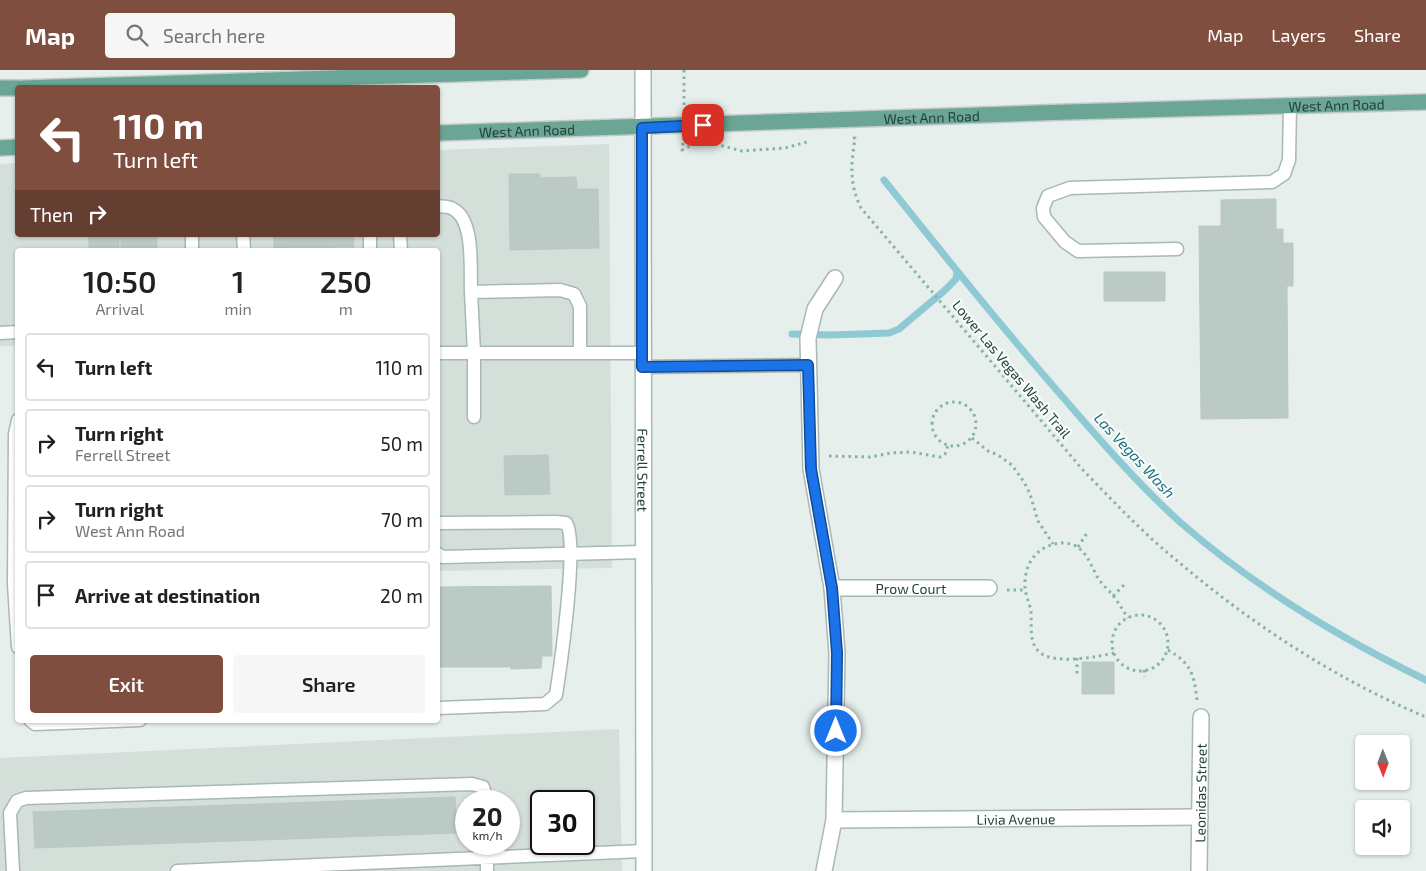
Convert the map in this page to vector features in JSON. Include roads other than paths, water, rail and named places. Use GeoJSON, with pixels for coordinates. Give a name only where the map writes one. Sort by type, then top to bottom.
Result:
{"type":"FeatureCollection","features":[{"type":"Feature","properties":{"kind":"main road"},"geometry":{"type":"LineString","coordinates":[[82,85],[300,74],[581,70]]}},
{"type":"Feature","properties":{"kind":"main road"},"geometry":{"type":"LineString","coordinates":[[0,88],[15,88]]}},
{"type":"Feature","properties":{"kind":"main road","name":"West Ann Road"},"geometry":{"type":"LineString","coordinates":[[440,134],[1426,102]]}},
{"type":"Feature","properties":{"kind":"main road"},"geometry":{"type":"LineString","coordinates":[[0,148],[15,147]]}},
{"type":"Feature","properties":{"kind":"street","name":"Ferrell Street"},"geometry":{"type":"LineString","coordinates":[[642,70],[644,871]]}},
{"type":"Feature","properties":{"kind":"street"},"geometry":{"type":"LineString","coordinates":[[824,871],[834,820],[837,653],[832,588],[812,478],[808,338],[815,309],[835,278]]}},
{"type":"Feature","properties":{"kind":"street","name":"Prow Court"},"geometry":{"type":"LineString","coordinates":[[832,588],[989,588]]}},
{"type":"Feature","properties":{"kind":"street","name":"Leonidas Street"},"geometry":{"type":"LineString","coordinates":[[1199,710],[1199,871]]}},
{"type":"Feature","properties":{"kind":"street","name":"Livia Avenue"},"geometry":{"type":"LineString","coordinates":[[834,820],[1200,817]]}},
{"type":"Feature","properties":{"kind":"lane"},"geometry":{"type":"LineString","coordinates":[[1177,249],[1078,251],[1065,242],[1044,217],[1043,208],[1048,196],[1070,188],[1272,182],[1284,174],[1289,160],[1290,106]]}},
{"type":"Feature","properties":{"kind":"lane"},"geometry":{"type":"LineString","coordinates":[[440,206],[452,208],[461,214],[468,230],[474,353],[474,417]]}},
{"type":"Feature","properties":{"kind":"lane"},"geometry":{"type":"LineString","coordinates":[[471,292],[560,290],[574,294],[580,306],[580,353]]}},
{"type":"Feature","properties":{"kind":"lane"},"geometry":{"type":"LineString","coordinates":[[0,333],[15,332]]}},
{"type":"Feature","properties":{"kind":"lane"},"geometry":{"type":"LineString","coordinates":[[440,353],[580,353],[642,360],[808,365]]}},
{"type":"Feature","properties":{"kind":"lane"},"geometry":{"type":"LineString","coordinates":[[15,434],[15,600]]}},
{"type":"Feature","properties":{"kind":"lane"},"geometry":{"type":"LineString","coordinates":[[440,523],[566,523],[570,528],[571,554],[563,649],[556,695],[545,704],[440,708]]}},
{"type":"Feature","properties":{"kind":"lane"},"geometry":{"type":"LineString","coordinates":[[440,555],[443,557],[643,552]]}},
{"type":"Feature","properties":{"kind":"lane"},"geometry":{"type":"LineString","coordinates":[[34,723],[61,723]]}},
{"type":"Feature","properties":{"kind":"lane"},"geometry":{"type":"LineString","coordinates":[[13,871],[10,813],[17,802],[26,798],[472,784],[483,787],[484,790]]}},
{"type":"Feature","properties":{"kind":"lane"},"geometry":{"type":"LineString","coordinates":[[177,871],[644,851]]}},
{"type":"Feature","properties":{"kind":"lane"},"geometry":{"type":"LineString","coordinates":[[486,857],[487,871]]}},
{"type":"Feature","properties":{"kind":"waterway","name":"Las Vegas Wash"},"geometry":{"type":"LineString","coordinates":[[884,180],[997,320],[1081,418],[1136,480],[1181,523],[1237,568],[1330,629],[1426,680]]}},
{"type":"Feature","properties":{"kind":"waterway"},"geometry":{"type":"LineString","coordinates":[[792,334],[889,333],[899,329],[944,291],[956,279],[957,272]]}}]}
